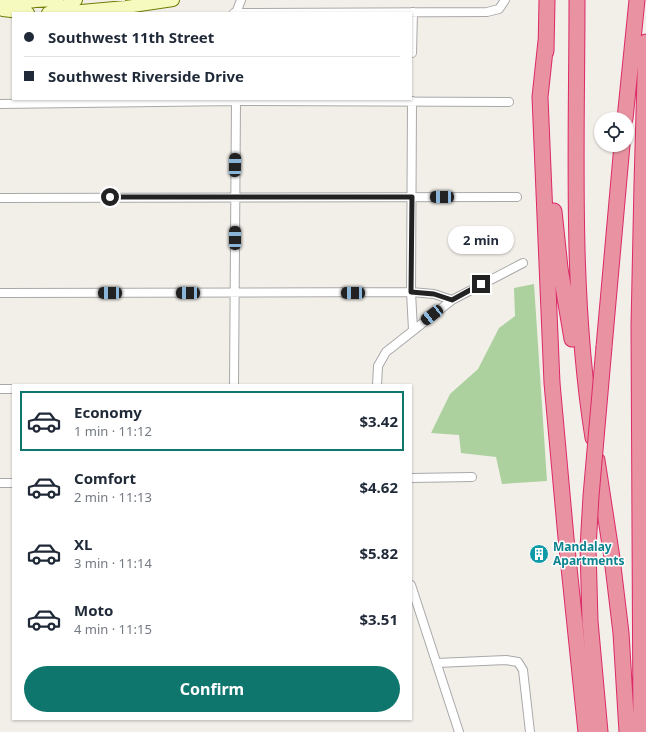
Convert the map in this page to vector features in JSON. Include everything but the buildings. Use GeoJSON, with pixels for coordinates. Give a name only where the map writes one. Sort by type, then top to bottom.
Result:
{"type":"FeatureCollection","features":[{"type":"Feature","properties":{"kind":"highway"},"geometry":{"type":"LineString","coordinates":[[548,0],[546,41],[540,97],[552,375],[566,538],[586,732]]}},
{"type":"Feature","properties":{"kind":"highway"},"geometry":{"type":"LineString","coordinates":[[577,0],[576,148],[578,283],[581,344],[616,589],[621,633],[627,732]]}},
{"type":"Feature","properties":{"kind":"highway"},"geometry":{"type":"LineString","coordinates":[[626,112],[637,0]]}},
{"type":"Feature","properties":{"kind":"highway"},"geometry":{"type":"LineString","coordinates":[[546,41],[548,126],[554,210],[565,297],[580,381],[591,422]]}},
{"type":"Feature","properties":{"kind":"highway"},"geometry":{"type":"LineString","coordinates":[[641,732],[639,326],[646,42]]}},
{"type":"Feature","properties":{"kind":"highway"},"geometry":{"type":"LineString","coordinates":[[600,732],[590,620],[588,548],[590,508],[621,152]]}},
{"type":"Feature","properties":{"kind":"main road"},"geometry":{"type":"LineString","coordinates":[[0,6],[35,1],[57,0]]}},
{"type":"Feature","properties":{"kind":"main road"},"geometry":{"type":"LineString","coordinates":[[51,12],[62,8],[76,0]]}},
{"type":"Feature","properties":{"kind":"main road"},"geometry":{"type":"LineString","coordinates":[[73,12],[173,0]]}},
{"type":"Feature","properties":{"kind":"main road"},"geometry":{"type":"LineString","coordinates":[[0,9],[21,12]]}},
{"type":"Feature","properties":{"kind":"street"},"geometry":{"type":"LineString","coordinates":[[235,12],[241,0]]}},
{"type":"Feature","properties":{"kind":"street"},"geometry":{"type":"LineString","coordinates":[[412,52],[412,12],[487,12],[499,9],[505,0]]}},
{"type":"Feature","properties":{"kind":"street"},"geometry":{"type":"LineString","coordinates":[[87,11],[96,12]]}},
{"type":"Feature","properties":{"kind":"street"},"geometry":{"type":"LineString","coordinates":[[234,384],[236,101]]}},
{"type":"Feature","properties":{"kind":"street"},"geometry":{"type":"LineString","coordinates":[[0,104],[236,101],[509,102]]}},
{"type":"Feature","properties":{"kind":"street"},"geometry":{"type":"LineString","coordinates":[[412,102],[411,292],[413,330]]}},
{"type":"Feature","properties":{"kind":"street"},"geometry":{"type":"LineString","coordinates":[[0,198],[517,197]]}},
{"type":"Feature","properties":{"kind":"street"},"geometry":{"type":"LineString","coordinates":[[377,384],[378,366],[386,352],[452,300],[523,262]]}},
{"type":"Feature","properties":{"kind":"street"},"geometry":{"type":"LineString","coordinates":[[0,294],[411,292],[434,294],[452,300]]}},
{"type":"Feature","properties":{"kind":"street"},"geometry":{"type":"LineString","coordinates":[[0,389],[12,389]]}},
{"type":"Feature","properties":{"kind":"street"},"geometry":{"type":"LineString","coordinates":[[412,478],[472,477]]}},
{"type":"Feature","properties":{"kind":"street"},"geometry":{"type":"LineString","coordinates":[[0,483],[12,483]]}},
{"type":"Feature","properties":{"kind":"street"},"geometry":{"type":"LineString","coordinates":[[412,588],[460,732]]}},
{"type":"Feature","properties":{"kind":"street"},"geometry":{"type":"LineString","coordinates":[[437,663],[506,660],[518,662],[523,670],[530,732]]}},
{"type":"Feature","properties":{"kind":"green space"},"geometry":{"type":"Polygon","coordinates":[[[534,284],[547,481],[502,484],[496,457],[461,453],[459,435],[431,433],[450,394],[478,369],[499,328],[515,316],[514,288],[534,284]]]}},
{"type":"Feature","properties":{"kind":"place","name":"Mandalay Apartments"},"geometry":{"type":"Point","coordinates":[539,554]}},
{"type":"Feature","properties":{"kind":"route"},"geometry":{"type":"LineString","coordinates":[[110,197],[412,197],[411,292],[434,294],[452,300],[481,284]]}}]}
